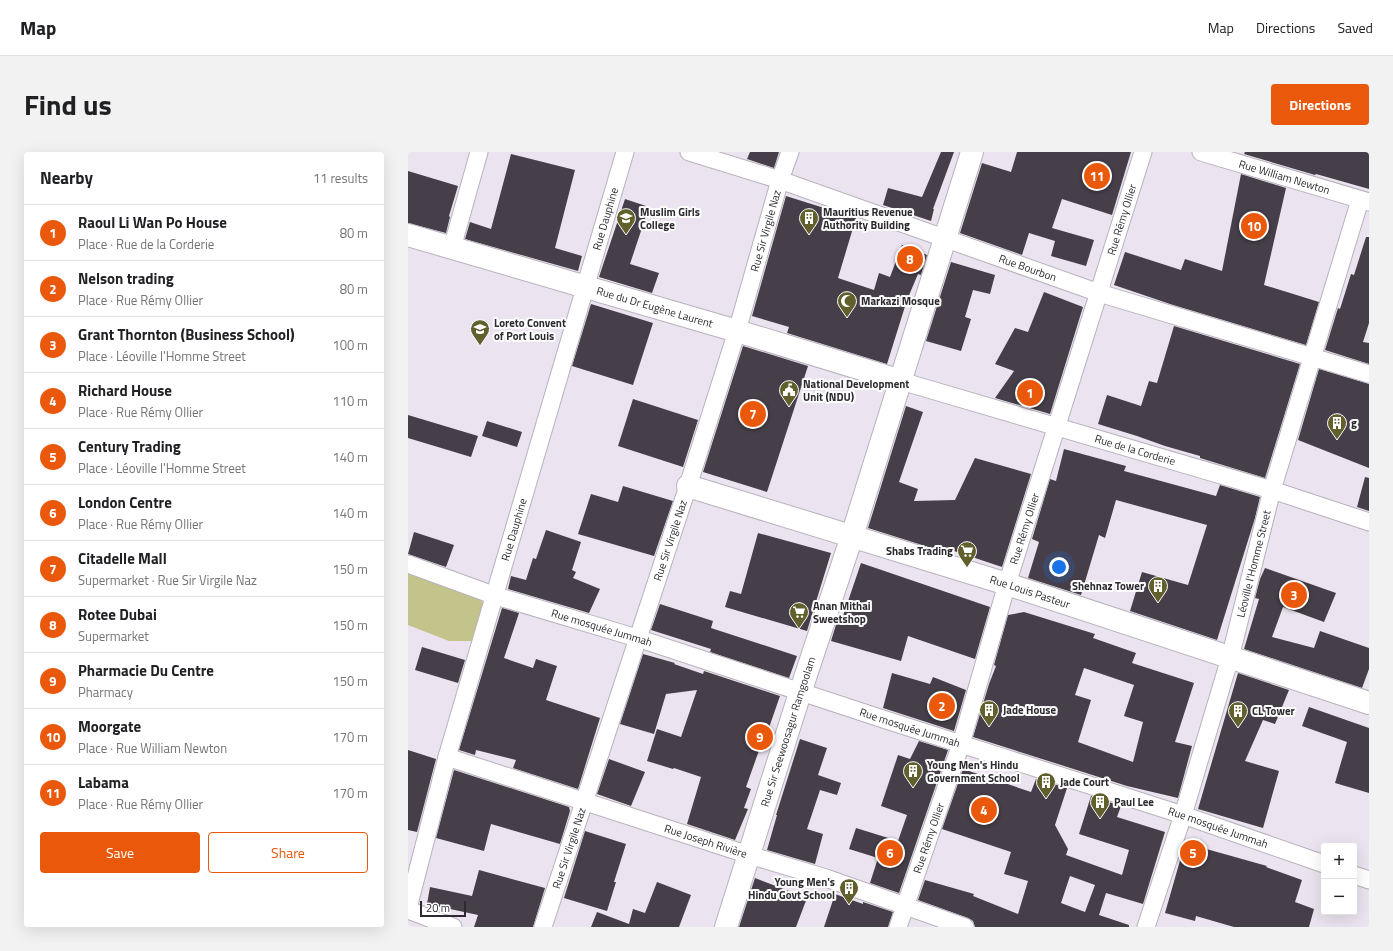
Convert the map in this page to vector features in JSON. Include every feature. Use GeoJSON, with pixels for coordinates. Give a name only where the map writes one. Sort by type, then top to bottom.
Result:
{"type":"FeatureCollection","features":[{"type":"Feature","properties":{"kind":"main road","name":"Rue Sir Seewoosagur Ramgoolam"},"geometry":{"type":"LineString","coordinates":[[726,927],[800,693],[852,536],[895,396],[901,382],[944,238],[972,152]]}},
{"type":"Feature","properties":{"kind":"main road","name":"Rue du Dr Eugène Laurent"},"geometry":{"type":"LineString","coordinates":[[408,235],[737,331],[901,382]]}},
{"type":"Feature","properties":{"kind":"main road","name":"Rue Louis Pasteur"},"geometry":{"type":"LineString","coordinates":[[688,486],[1007,584],[1369,703]]}},
{"type":"Feature","properties":{"kind":"street"},"geometry":{"type":"LineString","coordinates":[[452,248],[479,152]]}},
{"type":"Feature","properties":{"kind":"street","name":"Rue Dauphine"},"geometry":{"type":"LineString","coordinates":[[408,909],[447,757],[625,152]]}},
{"type":"Feature","properties":{"kind":"street","name":"Rue Bourbon"},"geometry":{"type":"LineString","coordinates":[[689,152],[780,180],[1099,293],[1369,374]]}},
{"type":"Feature","properties":{"kind":"street","name":"Rue Sir Virgile Naz"},"geometry":{"type":"LineString","coordinates":[[543,927],[688,486],[737,331],[780,180],[790,152]]}},
{"type":"Feature","properties":{"kind":"street","name":"Rue Rémy Ollier"},"geometry":{"type":"LineString","coordinates":[[898,927],[961,744],[1007,584],[1143,152]]}},
{"type":"Feature","properties":{"kind":"street","name":"Rue William Newton"},"geometry":{"type":"LineString","coordinates":[[1201,152],[1365,201]]}},
{"type":"Feature","properties":{"kind":"street","name":"Léoville l'Homme Street"},"geometry":{"type":"LineString","coordinates":[[1146,927],[1183,815],[1230,658],[1272,490],[1312,357],[1365,201]]}},
{"type":"Feature","properties":{"kind":"street","name":"Rue de la Corderie"},"geometry":{"type":"LineString","coordinates":[[901,382],[1272,490],[1369,522]]}},
{"type":"Feature","properties":{"kind":"street","name":"Rue mosquée Jummah"},"geometry":{"type":"LineString","coordinates":[[408,564],[494,595],[637,638],[800,693],[1183,815],[1321,863]]}},
{"type":"Feature","properties":{"kind":"street","name":"Rue Joseph Rivière"},"geometry":{"type":"LineString","coordinates":[[447,757],[749,855],[826,878],[965,927]]}},
{"type":"Feature","properties":{"kind":"street"},"geometry":{"type":"LineString","coordinates":[[1357,876],[1369,880]]}},
{"type":"Feature","properties":{"kind":"street"},"geometry":{"type":"LineString","coordinates":[[408,909],[453,927]]}},
{"type":"Feature","properties":{"kind":"green space"},"geometry":{"type":"Polygon","coordinates":[[[408,569],[472,591],[484,604],[481,641],[449,641],[408,625],[408,569]]]}},
{"type":"Feature","properties":{"kind":"building"},"geometry":{"type":"Polygon","coordinates":[[[750,152],[779,152],[774,168],[747,159],[750,152]]]}},
{"type":"Feature","properties":{"kind":"building"},"geometry":{"type":"Polygon","coordinates":[[[941,152],[954,152],[933,209],[931,221],[883,205],[888,188],[922,197],[941,152]]]}},
{"type":"Feature","properties":{"kind":"building"},"geometry":{"type":"Polygon","coordinates":[[[1017,152],[1131,152],[1112,215],[1062,199],[1052,228],[1094,240],[1086,266],[1051,256],[1055,241],[1029,233],[1022,255],[960,233],[982,163],[1011,172],[1017,152]]]}},
{"type":"Feature","properties":{"kind":"building"},"geometry":{"type":"Polygon","coordinates":[[[1245,152],[1369,152],[1369,189],[1244,154],[1245,152]]]}},
{"type":"Feature","properties":{"kind":"building"},"geometry":{"type":"Polygon","coordinates":[[[511,154],[575,170],[555,248],[582,256],[578,271],[465,239],[470,222],[491,229],[511,154]]]}},
{"type":"Feature","properties":{"kind":"building"},"geometry":{"type":"Polygon","coordinates":[[[408,171],[458,186],[449,216],[446,233],[408,223],[408,171]]]}},
{"type":"Feature","properties":{"kind":"building"},"geometry":{"type":"Polygon","coordinates":[[[1241,174],[1286,188],[1264,285],[1319,302],[1306,345],[1170,304],[1114,285],[1125,252],[1181,270],[1185,259],[1222,271],[1241,174]]]}},
{"type":"Feature","properties":{"kind":"building"},"geometry":{"type":"Polygon","coordinates":[[[786,196],[856,218],[838,278],[874,290],[879,273],[890,277],[902,245],[927,255],[921,275],[918,274],[907,300],[887,364],[787,333],[789,327],[752,316],[786,196]]]}},
{"type":"Feature","properties":{"kind":"building","name":"Muslim Girls College"},"geometry":{"type":"Polygon","coordinates":[[[625,199],[649,207],[630,264],[659,273],[652,293],[599,277],[625,199]]]}},
{"type":"Feature","properties":{"kind":"building"},"geometry":{"type":"Polygon","coordinates":[[[1366,237],[1369,237],[1369,323],[1363,342],[1369,343],[1369,364],[1325,350],[1338,308],[1340,309],[1351,274],[1354,275],[1366,237]]]}},
{"type":"Feature","properties":{"kind":"building"},"geometry":{"type":"Polygon","coordinates":[[[951,262],[995,275],[990,294],[973,290],[965,317],[971,319],[961,351],[926,341],[951,262]]]}},
{"type":"Feature","properties":{"kind":"building"},"geometry":{"type":"Polygon","coordinates":[[[1044,292],[1083,307],[1050,414],[995,398],[1014,371],[995,364],[1015,328],[1028,332],[1044,292]]]}},
{"type":"Feature","properties":{"kind":"building"},"geometry":{"type":"Polygon","coordinates":[[[591,304],[653,323],[633,385],[572,366],[591,304]]]}},
{"type":"Feature","properties":{"kind":"building"},"geometry":{"type":"Polygon","coordinates":[[[1174,326],[1300,364],[1265,478],[1098,424],[1107,395],[1141,406],[1149,381],[1157,383],[1174,326]]]}},
{"type":"Feature","properties":{"kind":"building"},"geometry":{"type":"Polygon","coordinates":[[[743,346],[808,366],[767,492],[703,472],[743,346]]]}},
{"type":"Feature","properties":{"kind":"building"},"geometry":{"type":"Polygon","coordinates":[[[1319,369],[1369,384],[1369,468],[1298,440],[1319,369]]]}},
{"type":"Feature","properties":{"kind":"building"},"geometry":{"type":"Polygon","coordinates":[[[633,399],[698,420],[683,467],[618,446],[633,399]]]}},
{"type":"Feature","properties":{"kind":"building"},"geometry":{"type":"Polygon","coordinates":[[[906,406],[923,412],[899,482],[918,489],[914,501],[955,500],[975,458],[1031,474],[1002,567],[942,547],[941,551],[868,528],[906,406]]]}},
{"type":"Feature","properties":{"kind":"building"},"geometry":{"type":"Polygon","coordinates":[[[408,415],[478,436],[471,457],[408,438],[408,415]]]}},
{"type":"Feature","properties":{"kind":"building"},"geometry":{"type":"Polygon","coordinates":[[[487,421],[522,432],[517,447],[482,436],[487,421]]]}},
{"type":"Feature","properties":{"kind":"building"},"geometry":{"type":"Polygon","coordinates":[[[1064,449],[1126,466],[1124,471],[1216,496],[1220,485],[1260,497],[1255,518],[1217,640],[1130,611],[1142,572],[1188,585],[1207,525],[1116,500],[1105,538],[1099,535],[1081,595],[1028,578],[1039,542],[1032,539],[1050,479],[1056,481],[1064,449]]]}},
{"type":"Feature","properties":{"kind":"building"},"geometry":{"type":"Polygon","coordinates":[[[1365,477],[1369,478],[1369,511],[1357,507],[1365,477]]]}},
{"type":"Feature","properties":{"kind":"building"},"geometry":{"type":"Polygon","coordinates":[[[623,486],[673,501],[654,556],[578,534],[591,494],[618,502],[623,486]]]}},
{"type":"Feature","properties":{"kind":"building"},"geometry":{"type":"Polygon","coordinates":[[[546,530],[581,542],[572,570],[576,572],[573,578],[600,589],[589,613],[508,589],[511,576],[526,580],[533,558],[536,559],[546,530]]]}},
{"type":"Feature","properties":{"kind":"building"},"geometry":{"type":"Polygon","coordinates":[[[414,532],[454,545],[446,567],[408,554],[414,532]]]}},
{"type":"Feature","properties":{"kind":"building"},"geometry":{"type":"Polygon","coordinates":[[[758,533],[831,553],[807,631],[725,607],[730,591],[741,594],[758,533]]]}},
{"type":"Feature","properties":{"kind":"building"},"geometry":{"type":"Polygon","coordinates":[[[861,563],[990,607],[975,659],[908,636],[901,661],[831,641],[839,615],[843,616],[861,563]]]}},
{"type":"Feature","properties":{"kind":"building"},"geometry":{"type":"Polygon","coordinates":[[[1265,568],[1336,593],[1324,622],[1283,607],[1272,637],[1314,648],[1320,631],[1369,648],[1369,669],[1362,688],[1244,649],[1259,599],[1255,598],[1260,579],[1265,568]]]}},
{"type":"Feature","properties":{"kind":"building"},"geometry":{"type":"Polygon","coordinates":[[[660,604],[713,621],[711,628],[797,656],[789,678],[710,652],[711,649],[651,630],[660,604]]]}},
{"type":"Feature","properties":{"kind":"building"},"geometry":{"type":"Polygon","coordinates":[[[502,608],[519,613],[504,658],[533,668],[536,659],[557,666],[546,700],[600,718],[578,789],[513,768],[516,760],[476,750],[475,755],[459,750],[502,608]]]}},
{"type":"Feature","properties":{"kind":"building"},"geometry":{"type":"Polygon","coordinates":[[[1024,612],[1095,634],[1093,638],[1136,653],[1132,663],[1194,683],[1175,742],[1192,746],[1178,798],[1127,786],[973,737],[996,666],[994,665],[1008,615],[1024,612]],[[1084,668],[1075,695],[1091,700],[1078,742],[1133,762],[1143,722],[1124,716],[1134,685],[1084,668]]]}},
{"type":"Feature","properties":{"kind":"building"},"geometry":{"type":"Polygon","coordinates":[[[422,647],[465,660],[458,683],[415,670],[422,647]]]}},
{"type":"Feature","properties":{"kind":"building"},"geometry":{"type":"Polygon","coordinates":[[[643,654],[675,663],[674,664],[703,674],[704,671],[780,696],[746,787],[751,789],[744,808],[748,809],[735,840],[687,824],[701,777],[647,761],[657,729],[681,737],[697,690],[666,694],[654,734],[620,724],[643,654]]]}},
{"type":"Feature","properties":{"kind":"building"},"geometry":{"type":"Polygon","coordinates":[[[892,673],[930,684],[933,677],[966,690],[954,731],[883,708],[892,673]]]}},
{"type":"Feature","properties":{"kind":"building"},"geometry":{"type":"Polygon","coordinates":[[[1238,673],[1289,690],[1275,724],[1263,720],[1245,761],[1279,771],[1263,828],[1198,809],[1238,673]]]}},
{"type":"Feature","properties":{"kind":"building"},"geometry":{"type":"Polygon","coordinates":[[[1309,707],[1369,728],[1369,793],[1335,783],[1347,742],[1302,726],[1309,707]]]}},
{"type":"Feature","properties":{"kind":"building"},"geometry":{"type":"Polygon","coordinates":[[[800,739],[827,748],[818,775],[841,783],[837,795],[820,790],[807,829],[823,834],[815,864],[767,850],[776,815],[800,739]]]}},
{"type":"Feature","properties":{"kind":"building"},"geometry":{"type":"Polygon","coordinates":[[[919,741],[948,750],[899,893],[870,883],[878,858],[849,849],[856,828],[898,841],[907,815],[881,806],[898,755],[910,759],[919,741]]]}},
{"type":"Feature","properties":{"kind":"building"},"geometry":{"type":"Polygon","coordinates":[[[408,750],[436,759],[417,832],[408,830],[408,750]]]}},
{"type":"Feature","properties":{"kind":"building"},"geometry":{"type":"Polygon","coordinates":[[[609,759],[645,772],[631,806],[597,794],[609,759]]]}},
{"type":"Feature","properties":{"kind":"building"},"geometry":{"type":"Polygon","coordinates":[[[963,769],[1031,792],[1036,779],[1067,788],[1055,825],[1068,849],[1066,855],[1122,875],[1129,850],[1079,834],[1091,796],[1121,806],[1117,817],[1165,832],[1143,904],[1106,893],[1099,915],[1129,925],[1129,927],[975,927],[973,921],[968,918],[918,900],[925,880],[974,894],[973,896],[1018,914],[1028,881],[1004,874],[1011,852],[942,829],[963,769]],[[1070,876],[1061,903],[1085,912],[1095,885],[1070,876]]]}},
{"type":"Feature","properties":{"kind":"building"},"geometry":{"type":"Polygon","coordinates":[[[454,770],[569,807],[570,811],[560,844],[491,824],[484,851],[436,838],[454,770]]]}},
{"type":"Feature","properties":{"kind":"building"},"geometry":{"type":"Polygon","coordinates":[[[585,831],[626,844],[607,911],[564,898],[585,831]]]}},
{"type":"Feature","properties":{"kind":"building"},"geometry":{"type":"Polygon","coordinates":[[[1185,843],[1267,866],[1266,867],[1302,880],[1295,902],[1314,909],[1309,927],[1234,927],[1196,916],[1195,921],[1165,913],[1185,843]]]}},
{"type":"Feature","properties":{"kind":"building"},"geometry":{"type":"Polygon","coordinates":[[[479,870],[545,888],[533,927],[474,927],[478,915],[427,904],[430,887],[472,896],[479,870]]]}},
{"type":"Feature","properties":{"kind":"building"},"geometry":{"type":"Polygon","coordinates":[[[755,878],[807,898],[796,927],[739,927],[755,878]]]}},
{"type":"Feature","properties":{"kind":"building"},"geometry":{"type":"Polygon","coordinates":[[[657,882],[691,895],[679,927],[591,927],[597,912],[629,924],[633,909],[645,913],[657,882]]]}},
{"type":"Feature","properties":{"kind":"building","name":"Young Men's Hindu Govt School"},"geometry":{"type":"Polygon","coordinates":[[[835,894],[863,904],[863,902],[893,912],[888,927],[824,927],[835,894]]]}},
{"type":"Feature","properties":{"kind":"place","name":"Labama"},"geometry":{"type":"Point","coordinates":[1097,176]}},
{"type":"Feature","properties":{"kind":"place","name":"Moorgate"},"geometry":{"type":"Point","coordinates":[1254,226]}},
{"type":"Feature","properties":{"kind":"place","name":"Muslim Girls College"},"geometry":{"type":"Point","coordinates":[626,235]}},
{"type":"Feature","properties":{"kind":"place","name":"Mauritius Revenue Authority Building"},"geometry":{"type":"Point","coordinates":[809,235]}},
{"type":"Feature","properties":{"kind":"place","name":"Rotee Dubai"},"geometry":{"type":"Point","coordinates":[910,259]}},
{"type":"Feature","properties":{"kind":"place","name":"Markazi Mosque"},"geometry":{"type":"Point","coordinates":[847,318]}},
{"type":"Feature","properties":{"kind":"place","name":"Loreto Convent of Port Louis"},"geometry":{"type":"Point","coordinates":[480,346]}},
{"type":"Feature","properties":{"kind":"place","name":"Raoul Li Wan Po House"},"geometry":{"type":"Point","coordinates":[1030,393]}},
{"type":"Feature","properties":{"kind":"place","name":"National Development Unit (NDU)"},"geometry":{"type":"Point","coordinates":[789,407]}},
{"type":"Feature","properties":{"kind":"place","name":"Citadelle Mall"},"geometry":{"type":"Point","coordinates":[753,414]}},
{"type":"Feature","properties":{"kind":"place","name":"g"},"geometry":{"type":"Point","coordinates":[1337,440]}},
{"type":"Feature","properties":{"kind":"place","name":"Shabs Trading"},"geometry":{"type":"Point","coordinates":[967,568]}},
{"type":"Feature","properties":{"kind":"place","name":"Grant Thornton (Business School)"},"geometry":{"type":"Point","coordinates":[1294,595]}},
{"type":"Feature","properties":{"kind":"place","name":"Shehnaz Tower"},"geometry":{"type":"Point","coordinates":[1158,603]}},
{"type":"Feature","properties":{"kind":"place","name":"Anan Mithai Sweetshop"},"geometry":{"type":"Point","coordinates":[799,629]}},
{"type":"Feature","properties":{"kind":"place","name":"Nelson trading"},"geometry":{"type":"Point","coordinates":[942,706]}},
{"type":"Feature","properties":{"kind":"place","name":"Jade House"},"geometry":{"type":"Point","coordinates":[989,727]}},
{"type":"Feature","properties":{"kind":"place","name":"CL Tower"},"geometry":{"type":"Point","coordinates":[1238,728]}},
{"type":"Feature","properties":{"kind":"place","name":"Pharmacie Du Centre"},"geometry":{"type":"Point","coordinates":[760,737]}},
{"type":"Feature","properties":{"kind":"place","name":"Young Men's Hindu Government School"},"geometry":{"type":"Point","coordinates":[913,788]}},
{"type":"Feature","properties":{"kind":"place","name":"Jade Court"},"geometry":{"type":"Point","coordinates":[1046,799]}},
{"type":"Feature","properties":{"kind":"place","name":"Richard House"},"geometry":{"type":"Point","coordinates":[984,810]}},
{"type":"Feature","properties":{"kind":"place","name":"Paul Lee"},"geometry":{"type":"Point","coordinates":[1100,819]}},
{"type":"Feature","properties":{"kind":"place","name":"London Centre"},"geometry":{"type":"Point","coordinates":[890,853]}},
{"type":"Feature","properties":{"kind":"place","name":"Century Trading"},"geometry":{"type":"Point","coordinates":[1193,853]}},
{"type":"Feature","properties":{"kind":"place","name":"Young Men's Hindu Govt School"},"geometry":{"type":"Point","coordinates":[849,905]}}]}
